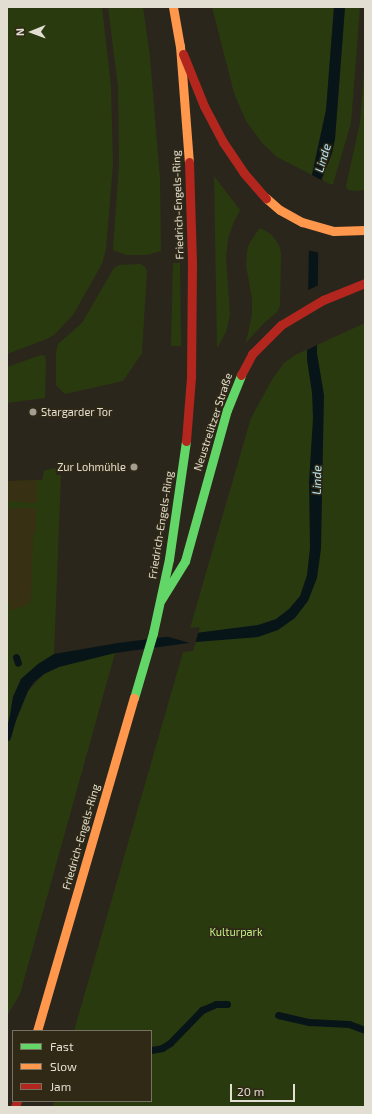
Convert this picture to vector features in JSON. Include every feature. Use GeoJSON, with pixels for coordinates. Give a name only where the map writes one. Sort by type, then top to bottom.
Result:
{"type":"FeatureCollection","features":[{"type":"Feature","properties":{"kind":"main road","name":"Friedrich-Engels-Ring"},"geometry":{"type":"LineString","coordinates":[[37,1030],[161,601],[184,462],[192,356],[192,262],[189,150],[180,46],[173,7]]}},
{"type":"Feature","properties":{"kind":"main road"},"geometry":{"type":"LineString","coordinates":[[180,46],[204,106],[223,142],[243,172],[280,210],[302,222],[327,229],[344,232],[365,230]]}},
{"type":"Feature","properties":{"kind":"main road","name":"Neustrelitzer Straße"},"geometry":{"type":"LineString","coordinates":[[161,601],[185,561],[227,410],[243,369],[252,354],[266,338],[297,314],[323,300],[365,283]]}},
{"type":"Feature","properties":{"kind":"green space"},"geometry":{"type":"Polygon","coordinates":[[[7,7],[102,7],[111,87],[113,164],[106,249],[102,264],[73,315],[54,335],[7,354],[7,7]]]}},
{"type":"Feature","properties":{"kind":"green space"},"geometry":{"type":"Polygon","coordinates":[[[108,7],[143,7],[150,57],[160,179],[161,251],[146,255],[126,255],[113,250],[119,164],[118,87],[108,7]]]}},
{"type":"Feature","properties":{"kind":"green space"},"geometry":{"type":"Polygon","coordinates":[[[212,7],[334,7],[326,110],[312,175],[277,157],[263,144],[246,121],[234,93],[212,7]]]}},
{"type":"Feature","properties":{"kind":"green space"},"geometry":{"type":"Polygon","coordinates":[[[345,7],[360,7],[351,123],[333,184],[330,184],[322,180],[332,153],[335,139],[345,7]]]}},
{"type":"Feature","properties":{"kind":"green space"},"geometry":{"type":"Polygon","coordinates":[[[365,57],[365,190],[354,191],[348,190],[346,186],[360,123],[365,57]]]}},
{"type":"Feature","properties":{"kind":"green space"},"geometry":{"type":"Polygon","coordinates":[[[214,176],[240,210],[228,239],[226,257],[230,315],[226,332],[217,348],[214,176]]]}},
{"type":"Feature","properties":{"kind":"green space"},"geometry":{"type":"Polygon","coordinates":[[[259,229],[271,234],[279,245],[281,253],[280,306],[277,312],[263,324],[246,343],[252,314],[252,299],[246,265],[247,252],[249,244],[259,229]]]}},
{"type":"Feature","properties":{"kind":"green space"},"geometry":{"type":"Polygon","coordinates":[[[173,263],[180,263],[181,346],[171,346],[173,263]]]}},
{"type":"Feature","properties":{"kind":"green space"},"geometry":{"type":"Polygon","coordinates":[[[140,264],[145,267],[147,271],[142,353],[123,381],[65,394],[56,385],[56,352],[58,344],[82,323],[114,268],[119,265],[140,264]]]}},
{"type":"Feature","properties":{"kind":"green space","name":"Kulturpark"},"geometry":{"type":"Polygon","coordinates":[[[365,323],[365,1107],[52,1107],[54,1102],[152,1102],[152,1030],[74,1030],[183,652],[193,651],[200,627],[190,628],[251,418],[273,378],[284,363],[295,355],[365,323]]]}},
{"type":"Feature","properties":{"kind":"green space"},"geometry":{"type":"Polygon","coordinates":[[[41,355],[45,356],[46,360],[45,398],[7,403],[7,367],[41,355]]]}},
{"type":"Feature","properties":{"kind":"green space"},"geometry":{"type":"Polygon","coordinates":[[[54,468],[56,469],[56,475],[61,475],[54,654],[38,664],[21,679],[13,697],[9,722],[14,725],[28,691],[44,674],[59,667],[85,659],[115,653],[20,994],[7,1016],[7,481],[42,480],[44,471],[54,468]]]}},
{"type":"Feature","properties":{"kind":"sand"},"geometry":{"type":"Polygon","coordinates":[[[35,480],[37,482],[37,502],[7,501],[7,481],[35,480]]]}},
{"type":"Feature","properties":{"kind":"sand"},"geometry":{"type":"Polygon","coordinates":[[[7,508],[35,508],[36,510],[36,526],[33,538],[31,600],[28,604],[11,611],[7,597],[7,508]]]}},
{"type":"Feature","properties":{"kind":"water"},"geometry":{"type":"Polygon","coordinates":[[[334,7],[345,7],[335,139],[332,153],[319,185],[317,353],[324,395],[321,549],[317,578],[308,601],[295,618],[278,630],[258,637],[196,642],[115,653],[59,667],[44,674],[34,682],[28,691],[14,725],[10,725],[9,722],[13,697],[21,679],[38,664],[54,654],[118,643],[258,625],[276,619],[289,609],[300,596],[307,575],[310,548],[309,482],[313,418],[312,393],[307,360],[310,184],[326,110],[334,7]]]}},
{"type":"Feature","properties":{"kind":"pier"},"geometry":{"type":"Polygon","coordinates":[[[310,174],[323,181],[321,186],[319,344],[305,351],[305,258],[310,174]],[[307,250],[306,291],[319,285],[320,253],[307,250]]]}},
{"type":"Feature","properties":{"kind":"pier"},"geometry":{"type":"Polygon","coordinates":[[[120,607],[199,630],[195,644],[116,622],[120,607]]]}},
{"type":"Feature","properties":{"kind":"waterway"},"geometry":{"type":"LineString","coordinates":[[16,657],[18,663]]}},
{"type":"Feature","properties":{"kind":"waterway","name":"Linde"},"geometry":{"type":"LineString","coordinates":[[7,737],[13,716]]}},
{"type":"Feature","properties":{"kind":"waterway"},"geometry":{"type":"LineString","coordinates":[[152,1050],[162,1048],[170,1043],[202,1010],[216,1004],[227,1004]]}},
{"type":"Feature","properties":{"kind":"waterway"},"geometry":{"type":"LineString","coordinates":[[278,1015],[309,1022],[349,1024],[365,1030]]}},
{"type":"Feature","properties":{"kind":"traffic: fast"},"geometry":{"type":"LineString","coordinates":[[161,600],[185,561],[227,410],[241,375]]}},
{"type":"Feature","properties":{"kind":"traffic: fast"},"geometry":{"type":"LineString","coordinates":[[134,698],[153,633],[169,559],[186,441]]}},
{"type":"Feature","properties":{"kind":"traffic: slow"},"geometry":{"type":"LineString","coordinates":[[173,7],[180,46],[189,162]]}},
{"type":"Feature","properties":{"kind":"traffic: slow"},"geometry":{"type":"LineString","coordinates":[[266,198],[280,210],[302,222],[334,231],[365,230]]}},
{"type":"Feature","properties":{"kind":"traffic: slow"},"geometry":{"type":"LineString","coordinates":[[37,1030],[134,698]]}},
{"type":"Feature","properties":{"kind":"traffic: jam"},"geometry":{"type":"LineString","coordinates":[[183,54],[204,106],[223,142],[243,172],[266,198]]}},
{"type":"Feature","properties":{"kind":"traffic: jam"},"geometry":{"type":"LineString","coordinates":[[186,441],[191,377],[192,263],[189,162]]}},
{"type":"Feature","properties":{"kind":"traffic: jam"},"geometry":{"type":"LineString","coordinates":[[241,375],[252,354],[281,325],[323,300],[365,283]]}},
{"type":"Feature","properties":{"kind":"traffic: jam"},"geometry":{"type":"LineString","coordinates":[[15,1107],[17,1102]]}},
{"type":"Feature","properties":{"kind":"place","name":"Stargarder Tor"},"geometry":{"type":"Point","coordinates":[33,412]}},
{"type":"Feature","properties":{"kind":"place","name":"Zur Lohmühle"},"geometry":{"type":"Point","coordinates":[134,467]}}]}
